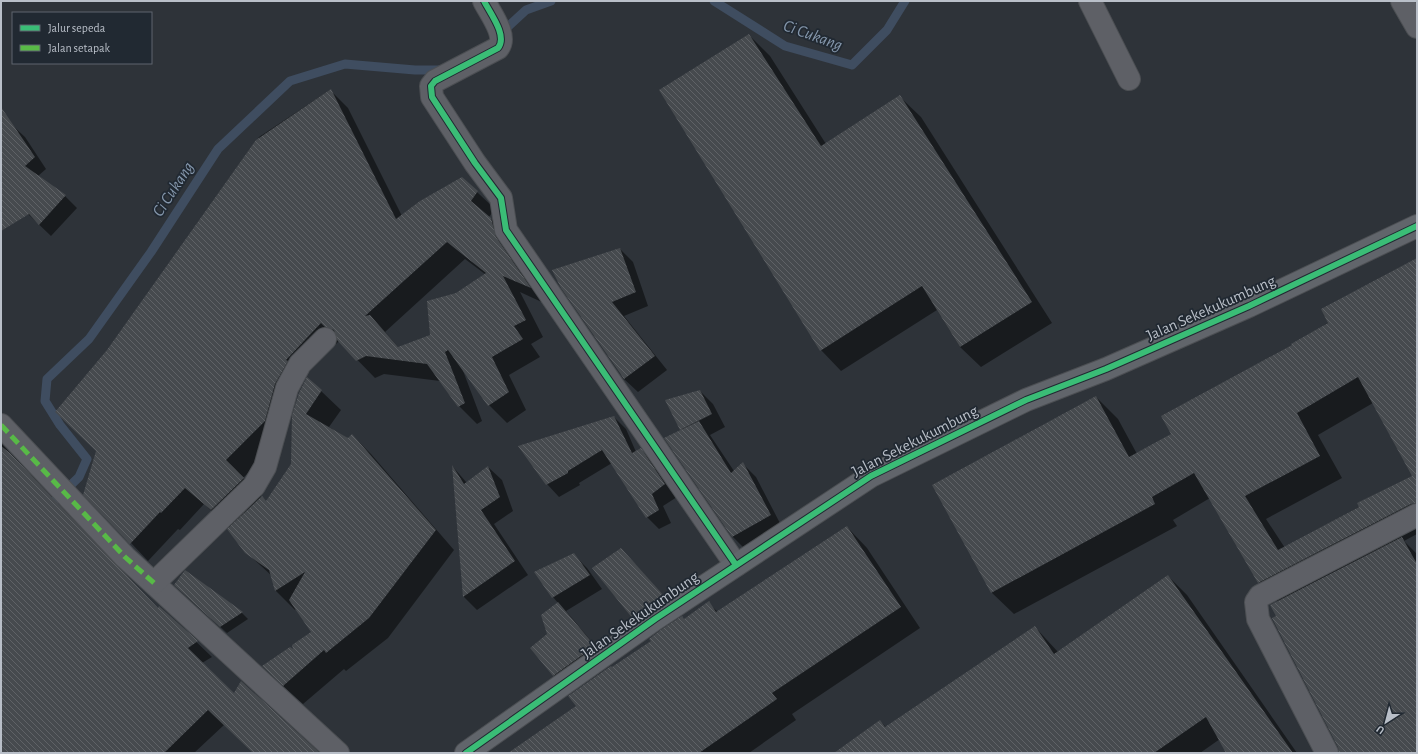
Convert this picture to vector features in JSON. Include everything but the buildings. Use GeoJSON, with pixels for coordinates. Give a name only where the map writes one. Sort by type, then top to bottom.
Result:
{"type":"FeatureCollection","features":[{"type":"Feature","properties":{"kind":"street"},"geometry":{"type":"LineString","coordinates":[[484,1],[499,31],[501,44],[498,48],[435,81],[432,86],[432,96],[475,163],[501,198],[506,230],[736,565]]}},
{"type":"Feature","properties":{"kind":"street"},"geometry":{"type":"LineString","coordinates":[[1090,1],[1129,79]]}},
{"type":"Feature","properties":{"kind":"street"},"geometry":{"type":"LineString","coordinates":[[1402,1],[1417,27]]}},
{"type":"Feature","properties":{"kind":"street","name":"Jalan Sekekukumbung"},"geometry":{"type":"LineString","coordinates":[[466,753],[655,619],[871,476],[1026,400],[1106,369],[1249,306],[1417,226]]}},
{"type":"Feature","properties":{"kind":"street"},"geometry":{"type":"LineString","coordinates":[[154,583],[254,486],[265,467],[288,388],[300,364],[325,339]]}},
{"type":"Feature","properties":{"kind":"street"},"geometry":{"type":"LineString","coordinates":[[1,424],[125,557],[338,753]]}},
{"type":"Feature","properties":{"kind":"street"},"geometry":{"type":"LineString","coordinates":[[1328,753],[1258,619],[1256,602],[1260,596],[1417,514]]}},
{"type":"Feature","properties":{"kind":"waterway","name":"Ci Cukang"},"geometry":{"type":"LineString","coordinates":[[500,34],[526,10],[551,1]]}},
{"type":"Feature","properties":{"kind":"waterway","name":"Ci Cukang"},"geometry":{"type":"LineString","coordinates":[[714,1],[785,46],[852,65],[887,30],[905,1]]}},
{"type":"Feature","properties":{"kind":"waterway","name":"Ci Cukang"},"geometry":{"type":"LineString","coordinates":[[47,508],[79,477],[87,459],[60,425],[45,401],[47,379],[89,339],[151,252],[218,149],[290,81],[345,64],[415,70],[445,70]]}},
{"type":"Feature","properties":{"kind":"marked path"},"geometry":{"type":"LineString","coordinates":[[1,425],[125,557],[154,583]]}},
{"type":"Feature","properties":{"kind":"cycle path"},"geometry":{"type":"LineString","coordinates":[[484,1],[500,31],[501,43],[498,48],[435,81],[431,86],[432,97],[475,163],[501,198],[506,230],[736,565]]}},
{"type":"Feature","properties":{"kind":"cycle path"},"geometry":{"type":"LineString","coordinates":[[466,753],[655,619],[871,476],[1026,400],[1106,369],[1249,306],[1417,226]]}}]}
